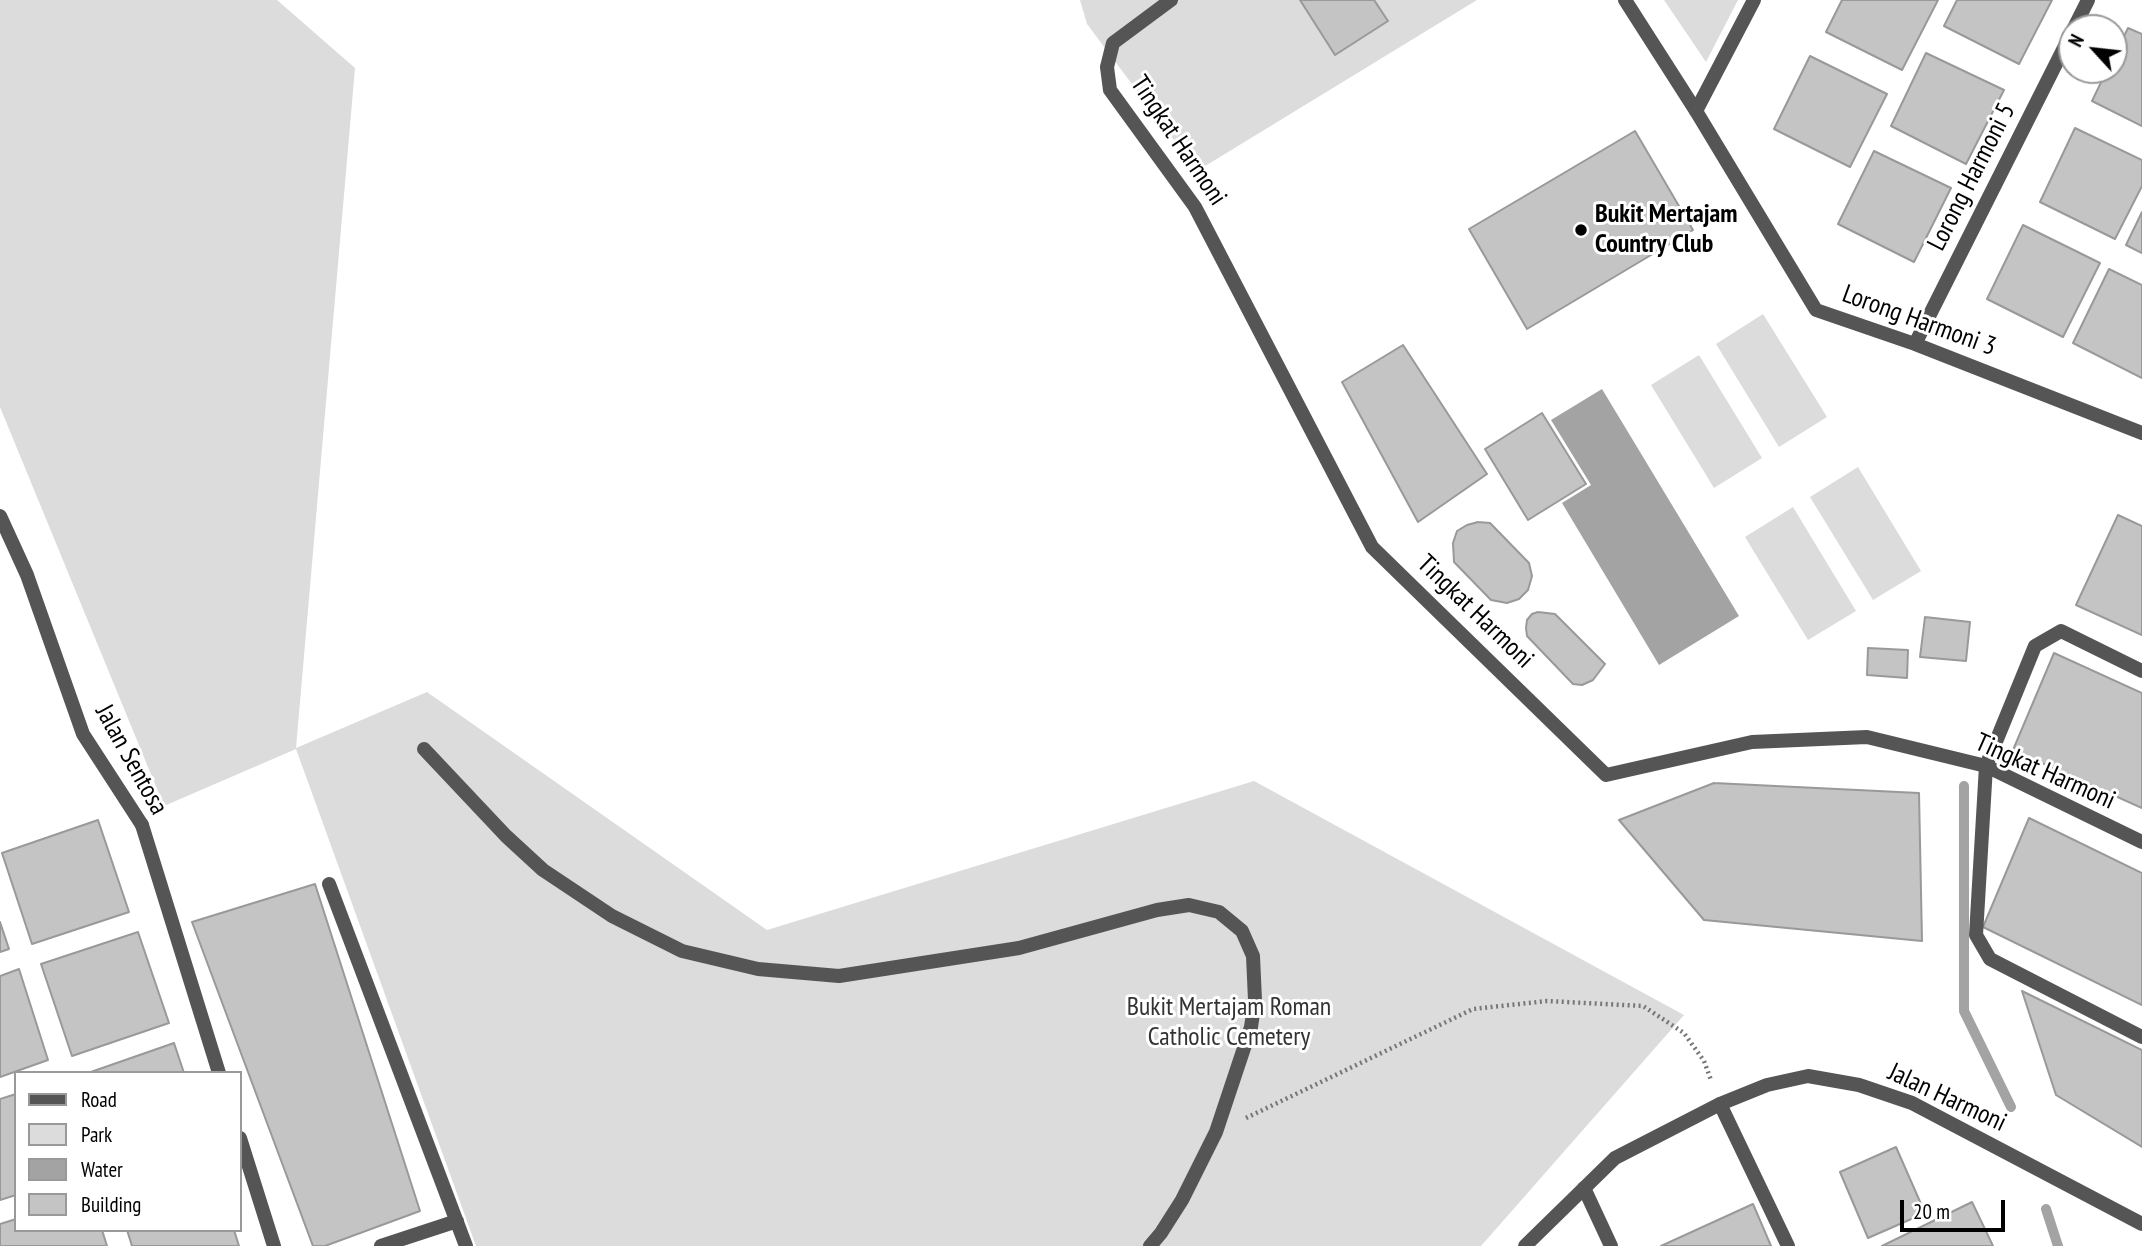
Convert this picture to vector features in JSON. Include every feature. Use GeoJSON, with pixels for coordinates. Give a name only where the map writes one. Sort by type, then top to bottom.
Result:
{"type":"FeatureCollection","features":[{"type":"Feature","properties":{"kind":"street","name":"Tingkat Harmoni"},"geometry":{"type":"LineString","coordinates":[[1171,0],[1113,43],[1107,67],[1110,90],[1195,208],[1372,547],[1606,775],[1752,742],[1867,737],[1986,766],[2142,842]]}},
{"type":"Feature","properties":{"kind":"street","name":"Lorong Harmoni 3"},"geometry":{"type":"LineString","coordinates":[[1625,0],[1696,111],[1816,310],[1915,344],[2142,433]]}},
{"type":"Feature","properties":{"kind":"street"},"geometry":{"type":"LineString","coordinates":[[1696,111],[1754,0]]}},
{"type":"Feature","properties":{"kind":"street","name":"Lorong Harmoni 5"},"geometry":{"type":"LineString","coordinates":[[1915,344],[2058,60]]}},
{"type":"Feature","properties":{"kind":"street","name":"Jalan Sentosa"},"geometry":{"type":"LineString","coordinates":[[0,516],[27,575],[83,734],[142,825],[218,1071]]}},
{"type":"Feature","properties":{"kind":"street"},"geometry":{"type":"LineString","coordinates":[[2142,671],[2061,631],[2035,646],[1986,766],[1976,935],[1990,959],[2142,1037]]}},
{"type":"Feature","properties":{"kind":"street"},"geometry":{"type":"LineString","coordinates":[[424,749],[534,862],[612,916],[682,951],[758,969],[838,976],[1019,948],[1157,910],[1189,905],[1219,912],[1242,931],[1253,956],[1255,1000],[1251,1027],[1216,1132],[1182,1200],[1150,1246]]}},
{"type":"Feature","properties":{"kind":"street"},"geometry":{"type":"LineString","coordinates":[[329,884],[466,1246]]}},
{"type":"Feature","properties":{"kind":"street","name":"Jalan Harmoni"},"geometry":{"type":"LineString","coordinates":[[1525,1246],[1615,1158],[1720,1104],[1768,1085],[1808,1076],[1859,1085],[1912,1103],[2142,1224]]}},
{"type":"Feature","properties":{"kind":"street"},"geometry":{"type":"LineString","coordinates":[[1720,1104],[1788,1246]]}},
{"type":"Feature","properties":{"kind":"street"},"geometry":{"type":"LineString","coordinates":[[242,1144],[274,1246]]}},
{"type":"Feature","properties":{"kind":"street"},"geometry":{"type":"LineString","coordinates":[[1584,1188],[1611,1246]]}},
{"type":"Feature","properties":{"kind":"street"},"geometry":{"type":"LineString","coordinates":[[381,1246],[457,1221]]}},
{"type":"Feature","properties":{"kind":"path"},"geometry":{"type":"LineString","coordinates":[[1216,1132],[1473,1009],[1547,1001],[1643,1006],[1684,1032],[1704,1061],[1720,1104]]}},
{"type":"Feature","properties":{"kind":"green space","name":"Bukit Mertajam Roman Catholic Cemetery"},"geometry":{"type":"Polygon","coordinates":[[[0,0],[277,0],[355,68],[296,748],[427,692],[767,930],[1254,781],[1684,1015],[1481,1246],[476,1246],[296,749],[164,806],[0,407],[0,0]]]}},
{"type":"Feature","properties":{"kind":"green space"},"geometry":{"type":"Polygon","coordinates":[[[1080,0],[1477,0],[1197,171],[1087,24],[1080,0]]]}},
{"type":"Feature","properties":{"kind":"green space"},"geometry":{"type":"Polygon","coordinates":[[[1664,0],[1738,0],[1706,62],[1664,0]]]}},
{"type":"Feature","properties":{"kind":"green space"},"geometry":{"type":"Polygon","coordinates":[[[1763,314],[1827,417],[1779,447],[1716,344],[1763,314]]]}},
{"type":"Feature","properties":{"kind":"green space"},"geometry":{"type":"Polygon","coordinates":[[[1699,355],[1762,458],[1714,488],[1651,385],[1699,355]]]}},
{"type":"Feature","properties":{"kind":"green space"},"geometry":{"type":"Polygon","coordinates":[[[1858,467],[1921,571],[1873,600],[1810,497],[1858,467]]]}},
{"type":"Feature","properties":{"kind":"green space"},"geometry":{"type":"Polygon","coordinates":[[[1793,507],[1856,611],[1808,640],[1745,537],[1793,507]]]}},
{"type":"Feature","properties":{"kind":"water"},"geometry":{"type":"Polygon","coordinates":[[[1602,389],[1739,616],[1659,665],[1562,503],[1591,485],[1551,420],[1602,389]]]}},
{"type":"Feature","properties":{"kind":"building"},"geometry":{"type":"Polygon","coordinates":[[[1300,0],[1374,0],[1388,21],[1335,55],[1300,0]]]}},
{"type":"Feature","properties":{"kind":"building"},"geometry":{"type":"Polygon","coordinates":[[[1842,0],[1938,0],[1902,70],[1826,32],[1842,0]]]}},
{"type":"Feature","properties":{"kind":"building"},"geometry":{"type":"Polygon","coordinates":[[[1957,0],[2052,0],[2019,64],[1944,26],[1957,0]]]}},
{"type":"Feature","properties":{"kind":"building"},"geometry":{"type":"Polygon","coordinates":[[[2128,28],[2142,34],[2142,126],[2092,101],[2100,84],[2128,84],[2128,28]]]}},
{"type":"Feature","properties":{"kind":"building"},"geometry":{"type":"Polygon","coordinates":[[[1926,53],[2004,90],[1966,164],[1891,126],[1926,53]]]}},
{"type":"Feature","properties":{"kind":"building"},"geometry":{"type":"Polygon","coordinates":[[[1810,56],[1887,94],[1850,167],[1774,129],[1810,56]]]}},
{"type":"Feature","properties":{"kind":"building"},"geometry":{"type":"Polygon","coordinates":[[[2075,128],[2142,160],[2142,186],[2115,239],[2040,202],[2075,128]]]}},
{"type":"Feature","properties":{"kind":"building","name":"Bukit Mertajam Country Club"},"geometry":{"type":"Polygon","coordinates":[[[1635,131],[1693,230],[1527,329],[1469,229],[1635,131]]]}},
{"type":"Feature","properties":{"kind":"building"},"geometry":{"type":"Polygon","coordinates":[[[1874,151],[1951,188],[1914,262],[1838,224],[1874,151]]]}},
{"type":"Feature","properties":{"kind":"building"},"geometry":{"type":"Polygon","coordinates":[[[2142,212],[2142,253],[2126,245],[2142,212]]]}},
{"type":"Feature","properties":{"kind":"building"},"geometry":{"type":"Polygon","coordinates":[[[2023,225],[2100,263],[2063,337],[1987,299],[2023,225]]]}},
{"type":"Feature","properties":{"kind":"building"},"geometry":{"type":"Polygon","coordinates":[[[2109,269],[2142,285],[2142,378],[2073,343],[2109,269]]]}},
{"type":"Feature","properties":{"kind":"building"},"geometry":{"type":"Polygon","coordinates":[[[1403,345],[1487,474],[1418,522],[1342,382],[1403,345]]]}},
{"type":"Feature","properties":{"kind":"building"},"geometry":{"type":"Polygon","coordinates":[[[1542,413],[1586,484],[1528,520],[1485,449],[1542,413]]]}},
{"type":"Feature","properties":{"kind":"building"},"geometry":{"type":"Polygon","coordinates":[[[2118,515],[2142,526],[2142,635],[2076,605],[2118,515]]]}},
{"type":"Feature","properties":{"kind":"building"},"geometry":{"type":"Polygon","coordinates":[[[1478,522],[1490,523],[1529,563],[1532,576],[1528,590],[1519,599],[1507,603],[1491,600],[1454,562],[1453,543],[1457,531],[1478,522]]]}},
{"type":"Feature","properties":{"kind":"building"},"geometry":{"type":"Polygon","coordinates":[[[1538,612],[1555,614],[1605,664],[1593,680],[1582,685],[1573,684],[1527,636],[1527,620],[1538,612]]]}},
{"type":"Feature","properties":{"kind":"building"},"geometry":{"type":"Polygon","coordinates":[[[1925,617],[1970,622],[1966,661],[1920,657],[1925,617]]]}},
{"type":"Feature","properties":{"kind":"building"},"geometry":{"type":"Polygon","coordinates":[[[1868,648],[1908,650],[1907,678],[1867,675],[1868,648]]]}},
{"type":"Feature","properties":{"kind":"building"},"geometry":{"type":"Polygon","coordinates":[[[2054,653],[2142,693],[2142,808],[2013,750],[2054,653]]]}},
{"type":"Feature","properties":{"kind":"building"},"geometry":{"type":"Polygon","coordinates":[[[1714,783],[1919,793],[1922,941],[1704,920],[1619,820],[1714,783]]]}},
{"type":"Feature","properties":{"kind":"building"},"geometry":{"type":"Polygon","coordinates":[[[2029,818],[2142,873],[2142,1005],[1983,927],[2029,818]]]}},
{"type":"Feature","properties":{"kind":"building"},"geometry":{"type":"Polygon","coordinates":[[[98,820],[129,912],[32,944],[2,853],[98,820]]]}},
{"type":"Feature","properties":{"kind":"building"},"geometry":{"type":"Polygon","coordinates":[[[315,884],[420,1211],[325,1246],[313,1246],[192,922],[315,884]]]}},
{"type":"Feature","properties":{"kind":"building"},"geometry":{"type":"Polygon","coordinates":[[[0,922],[9,949],[0,952],[0,922]]]}},
{"type":"Feature","properties":{"kind":"building"},"geometry":{"type":"Polygon","coordinates":[[[138,932],[169,1023],[72,1056],[41,964],[138,932]]]}},
{"type":"Feature","properties":{"kind":"building"},"geometry":{"type":"Polygon","coordinates":[[[19,969],[48,1060],[0,1077],[0,976],[19,969]]]}},
{"type":"Feature","properties":{"kind":"building"},"geometry":{"type":"Polygon","coordinates":[[[2022,991],[2142,1050],[2142,1147],[2056,1095],[2022,991]]]}},
{"type":"Feature","properties":{"kind":"building"},"geometry":{"type":"Polygon","coordinates":[[[174,1043],[183,1071],[94,1071],[174,1043]]]}},
{"type":"Feature","properties":{"kind":"building"},"geometry":{"type":"Polygon","coordinates":[[[14,1095],[14,1196],[0,1200],[0,1099],[14,1095]]]}},
{"type":"Feature","properties":{"kind":"building"},"geometry":{"type":"Polygon","coordinates":[[[1896,1147],[1925,1213],[1868,1238],[1840,1172],[1896,1147]]]}},
{"type":"Feature","properties":{"kind":"building"},"geometry":{"type":"Polygon","coordinates":[[[1972,1202],[1993,1246],[1882,1246],[1972,1202]]]}},
{"type":"Feature","properties":{"kind":"building"},"geometry":{"type":"Polygon","coordinates":[[[1753,1204],[1771,1246],[1661,1246],[1753,1204]]]}},
{"type":"Feature","properties":{"kind":"building"},"geometry":{"type":"Polygon","coordinates":[[[14,1220],[14,1232],[103,1232],[107,1246],[0,1246],[0,1224],[14,1220]]]}},
{"type":"Feature","properties":{"kind":"building"},"geometry":{"type":"Polygon","coordinates":[[[128,1232],[235,1232],[239,1246],[132,1246],[128,1232]]]}},
{"type":"Feature","properties":{"kind":"waterway"},"geometry":{"type":"LineString","coordinates":[[1964,786],[1964,1011],[2011,1107]]}},
{"type":"Feature","properties":{"kind":"waterway"},"geometry":{"type":"LineString","coordinates":[[2046,1209],[2058,1246]]}},
{"type":"Feature","properties":{"kind":"place","name":"Bukit Mertajam Country Club"},"geometry":{"type":"Point","coordinates":[1581,230]}}]}
